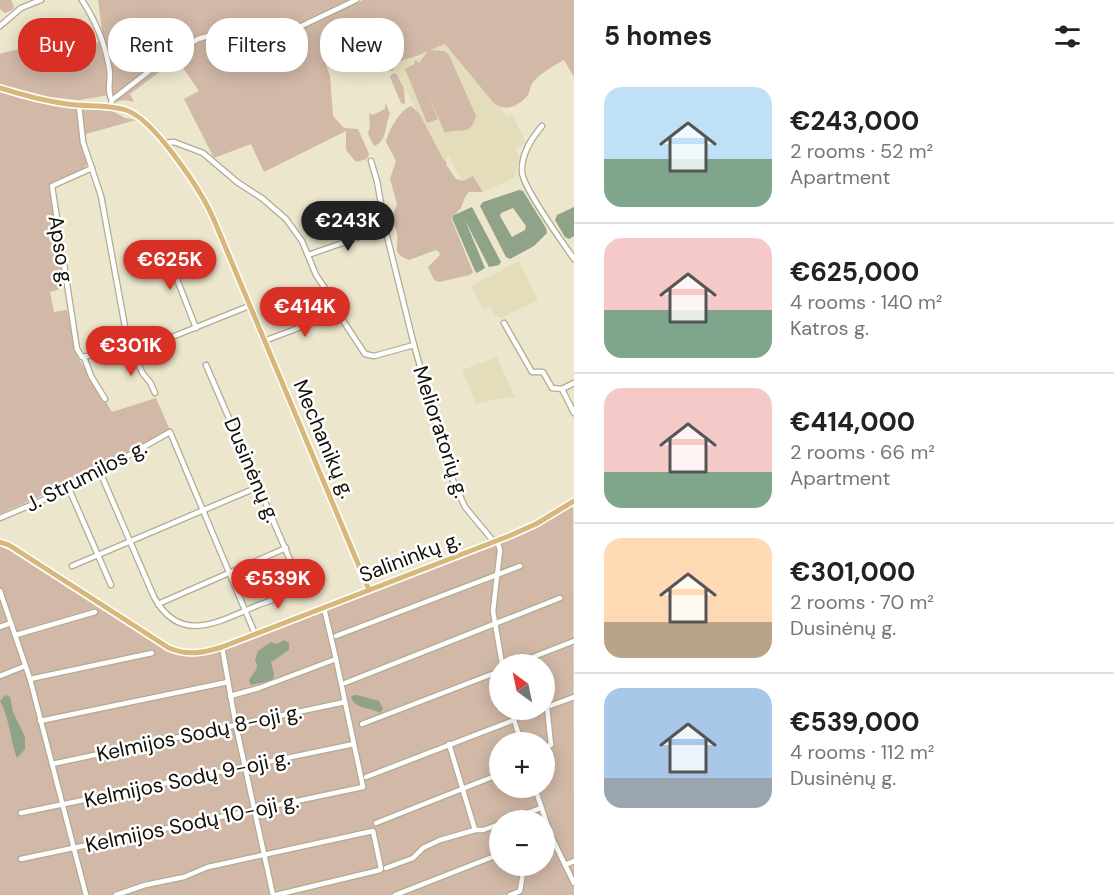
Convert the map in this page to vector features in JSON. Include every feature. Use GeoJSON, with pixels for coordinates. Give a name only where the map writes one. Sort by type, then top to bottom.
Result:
{"type":"FeatureCollection","features":[{"type":"Feature","properties":{"kind":"main road","name":"Mechanikų g."},"geometry":{"type":"LineString","coordinates":[[0,88],[42,100],[110,108],[135,114],[164,143],[196,183],[369,590]]}},
{"type":"Feature","properties":{"kind":"main road","name":"Salininkų g."},"geometry":{"type":"LineString","coordinates":[[0,542],[9,545],[169,648],[183,653],[196,654],[222,647],[496,541],[536,524],[574,501]]}},
{"type":"Feature","properties":{"kind":"street"},"geometry":{"type":"LineString","coordinates":[[0,26],[21,8],[41,0]]}},
{"type":"Feature","properties":{"kind":"street"},"geometry":{"type":"LineString","coordinates":[[82,0],[89,11],[106,53],[110,70],[112,100],[110,108]]}},
{"type":"Feature","properties":{"kind":"street"},"geometry":{"type":"LineString","coordinates":[[112,100],[166,58],[198,39],[215,34],[241,39],[296,29],[356,0]]}},
{"type":"Feature","properties":{"kind":"street"},"geometry":{"type":"LineString","coordinates":[[80,106],[83,142],[101,196],[126,333],[130,348],[155,393]]}},
{"type":"Feature","properties":{"kind":"street"},"geometry":{"type":"LineString","coordinates":[[542,126],[526,149],[522,175],[574,259]]}},
{"type":"Feature","properties":{"kind":"street","name":"Melioratorių g."},"geometry":{"type":"LineString","coordinates":[[164,143],[174,142],[196,149],[237,182],[263,199],[294,229],[316,275],[332,299],[338,313],[361,349],[369,356],[414,345],[454,483],[465,507],[496,541]]}},
{"type":"Feature","properties":{"kind":"street"},"geometry":{"type":"LineString","coordinates":[[371,161],[414,345]]}},
{"type":"Feature","properties":{"kind":"street","name":"Apso g."},"geometry":{"type":"LineString","coordinates":[[92,168],[52,186],[77,349],[84,357],[91,376],[105,399]]}},
{"type":"Feature","properties":{"kind":"street"},"geometry":{"type":"LineString","coordinates":[[308,255],[374,232],[386,232]]}},
{"type":"Feature","properties":{"kind":"street"},"geometry":{"type":"LineString","coordinates":[[164,246],[196,328]]}},
{"type":"Feature","properties":{"kind":"street"},"geometry":{"type":"LineString","coordinates":[[84,357],[166,339],[249,306]]}},
{"type":"Feature","properties":{"kind":"street"},"geometry":{"type":"LineString","coordinates":[[264,341],[338,313]]}},
{"type":"Feature","properties":{"kind":"street"},"geometry":{"type":"LineString","coordinates":[[504,323],[532,372],[543,372],[552,388],[562,389],[574,383]]}},
{"type":"Feature","properties":{"kind":"street","name":"Dusinėnų g."},"geometry":{"type":"LineString","coordinates":[[100,472],[158,604],[174,621],[189,626],[210,625],[300,587],[286,548],[206,364]]}},
{"type":"Feature","properties":{"kind":"street"},"geometry":{"type":"LineString","coordinates":[[562,389],[574,413]]}},
{"type":"Feature","properties":{"kind":"street","name":"J. Strumilos g."},"geometry":{"type":"LineString","coordinates":[[0,518],[69,489],[170,432],[203,510]]}},
{"type":"Feature","properties":{"kind":"street"},"geometry":{"type":"LineString","coordinates":[[72,566],[258,487]]}},
{"type":"Feature","properties":{"kind":"street"},"geometry":{"type":"LineString","coordinates":[[69,489],[111,585]]}},
{"type":"Feature","properties":{"kind":"street"},"geometry":{"type":"LineString","coordinates":[[203,510],[255,634]]}},
{"type":"Feature","properties":{"kind":"street"},"geometry":{"type":"LineString","coordinates":[[496,541],[500,550],[493,611],[500,654]]}},
{"type":"Feature","properties":{"kind":"street"},"geometry":{"type":"LineString","coordinates":[[158,604],[286,548]]}},
{"type":"Feature","properties":{"kind":"street"},"geometry":{"type":"LineString","coordinates":[[336,636],[520,566]]}},
{"type":"Feature","properties":{"kind":"street"},"geometry":{"type":"LineString","coordinates":[[0,591],[30,679],[86,895]]}},
{"type":"Feature","properties":{"kind":"street"},"geometry":{"type":"LineString","coordinates":[[345,683],[560,598]]}},
{"type":"Feature","properties":{"kind":"street"},"geometry":{"type":"LineString","coordinates":[[324,608],[354,744]]}},
{"type":"Feature","properties":{"kind":"street"},"geometry":{"type":"LineString","coordinates":[[16,635],[95,612]]}},
{"type":"Feature","properties":{"kind":"street"},"geometry":{"type":"LineString","coordinates":[[0,627],[11,623]]}},
{"type":"Feature","properties":{"kind":"street"},"geometry":{"type":"LineString","coordinates":[[541,654],[574,641]]}},
{"type":"Feature","properties":{"kind":"street"},"geometry":{"type":"LineString","coordinates":[[222,647],[236,726],[264,856],[275,895],[383,868],[413,858],[423,848],[440,840],[489,828]]}},
{"type":"Feature","properties":{"kind":"street"},"geometry":{"type":"LineString","coordinates":[[30,679],[153,653]]}},
{"type":"Feature","properties":{"kind":"street"},"geometry":{"type":"LineString","coordinates":[[231,696],[336,659]]}},
{"type":"Feature","properties":{"kind":"street"},"geometry":{"type":"LineString","coordinates":[[0,676],[25,666]]}},
{"type":"Feature","properties":{"kind":"street"},"geometry":{"type":"LineString","coordinates":[[362,724],[489,675]]}},
{"type":"Feature","properties":{"kind":"street"},"geometry":{"type":"LineString","coordinates":[[40,721],[228,682]]}},
{"type":"Feature","properties":{"kind":"street"},"geometry":{"type":"LineString","coordinates":[[550,732],[548,707],[574,697]]}},
{"type":"Feature","properties":{"kind":"street","name":"Kelmijos Sodų 8-oji g."},"geometry":{"type":"LineString","coordinates":[[52,764],[345,702]]}},
{"type":"Feature","properties":{"kind":"street"},"geometry":{"type":"LineString","coordinates":[[366,777],[514,720],[518,732]]}},
{"type":"Feature","properties":{"kind":"street","name":"Kelmijos Sodų 9-oji g."},"geometry":{"type":"LineString","coordinates":[[21,813],[354,744]]}},
{"type":"Feature","properties":{"kind":"street","name":"Kelmijos Sodų 10-oji g."},"geometry":{"type":"LineString","coordinates":[[21,859],[363,787],[354,744]]}},
{"type":"Feature","properties":{"kind":"street"},"geometry":{"type":"LineString","coordinates":[[449,744],[476,830]]}},
{"type":"Feature","properties":{"kind":"street"},"geometry":{"type":"LineString","coordinates":[[376,823],[489,778]]}},
{"type":"Feature","properties":{"kind":"street"},"geometry":{"type":"LineString","coordinates":[[536,810],[541,808],[538,798]]}},
{"type":"Feature","properties":{"kind":"street"},"geometry":{"type":"LineString","coordinates":[[116,895],[145,885],[184,877],[208,867],[373,831],[383,868]]}},
{"type":"Feature","properties":{"kind":"street"},"geometry":{"type":"LineString","coordinates":[[555,844],[574,883]]}},
{"type":"Feature","properties":{"kind":"street"},"geometry":{"type":"LineString","coordinates":[[395,895],[408,893],[489,859]]}},
{"type":"Feature","properties":{"kind":"street"},"geometry":{"type":"LineString","coordinates":[[565,865],[574,861]]}},
{"type":"Feature","properties":{"kind":"street"},"geometry":{"type":"LineString","coordinates":[[510,895],[521,893],[523,876]]}},
{"type":"Feature","properties":{"kind":"shaded area"},"geometry":{"type":"Polygon","coordinates":[[[0,0],[11,0],[14,7],[5,13],[0,9],[0,0]]]}},
{"type":"Feature","properties":{"kind":"shaded area"},"geometry":{"type":"Polygon","coordinates":[[[98,0],[350,0],[308,21],[308,18],[206,18],[206,34],[194,38],[194,18],[108,18],[108,72],[144,72],[115,94],[79,100],[50,97],[0,84],[0,54],[18,50],[18,72],[96,72],[96,43],[103,38],[98,0]]]}},
{"type":"Feature","properties":{"kind":"shaded area"},"geometry":{"type":"Polygon","coordinates":[[[363,0],[574,0],[574,77],[564,60],[536,79],[528,95],[520,103],[506,108],[492,101],[445,44],[430,50],[444,51],[449,55],[476,116],[467,129],[445,133],[425,87],[438,119],[427,123],[405,69],[415,64],[416,60],[419,63],[428,51],[404,60],[404,18],[324,18],[363,0]]]}},
{"type":"Feature","properties":{"kind":"shaded area"},"geometry":{"type":"Polygon","coordinates":[[[320,20],[320,72],[329,72],[330,76],[333,116],[344,128],[358,129],[369,154],[367,159],[356,162],[346,150],[346,131],[264,172],[251,144],[214,158],[184,99],[199,91],[186,72],[194,72],[194,44],[206,39],[206,72],[308,72],[308,25],[320,20]]]}},
{"type":"Feature","properties":{"kind":"shaded area"},"geometry":{"type":"Polygon","coordinates":[[[445,44],[507,117],[512,114],[526,143],[515,149],[519,157],[514,178],[483,192],[474,176],[463,182],[449,157],[443,160],[396,72],[404,72],[404,61],[421,56],[445,44]]]}},
{"type":"Feature","properties":{"kind":"shaded area"},"geometry":{"type":"Polygon","coordinates":[[[153,72],[160,72],[130,94],[134,102],[125,100],[115,102],[153,72]]]}},
{"type":"Feature","properties":{"kind":"shaded area"},"geometry":{"type":"Polygon","coordinates":[[[396,73],[404,88],[405,104],[401,103],[390,77],[396,73]]]}},
{"type":"Feature","properties":{"kind":"shaded area"},"geometry":{"type":"Polygon","coordinates":[[[0,91],[53,105],[112,111],[125,118],[136,120],[86,134],[87,164],[84,168],[49,186],[64,288],[50,292],[54,312],[67,310],[76,354],[112,412],[156,398],[170,430],[93,473],[0,514],[0,91]]]}},
{"type":"Feature","properties":{"kind":"shaded area"},"geometry":{"type":"Polygon","coordinates":[[[386,104],[390,114],[385,133],[382,141],[374,146],[368,134],[369,113],[373,115],[385,109],[386,104]]]}},
{"type":"Feature","properties":{"kind":"shaded area"},"geometry":{"type":"Polygon","coordinates":[[[411,106],[419,113],[456,179],[463,181],[473,176],[483,192],[469,192],[461,208],[451,218],[473,272],[470,275],[439,282],[434,280],[428,267],[440,255],[439,252],[436,250],[409,260],[398,252],[397,232],[391,220],[397,204],[390,179],[396,161],[386,142],[395,121],[411,106]]]}},
{"type":"Feature","properties":{"kind":"shaded area"},"geometry":{"type":"Polygon","coordinates":[[[519,190],[523,191],[547,233],[534,246],[510,259],[506,257],[480,206],[483,202],[519,190]],[[513,208],[501,213],[500,216],[512,237],[525,230],[526,226],[513,208]]]}},
{"type":"Feature","properties":{"kind":"shaded area"},"geometry":{"type":"Polygon","coordinates":[[[472,207],[501,262],[499,265],[489,267],[465,220],[485,268],[477,273],[452,218],[472,207]]]}},
{"type":"Feature","properties":{"kind":"shaded area"},"geometry":{"type":"Polygon","coordinates":[[[574,207],[574,236],[569,239],[565,237],[555,220],[557,215],[574,207]]]}},
{"type":"Feature","properties":{"kind":"shaded area"},"geometry":{"type":"Polygon","coordinates":[[[519,261],[538,300],[501,318],[495,316],[490,306],[483,309],[471,286],[519,261]]]}},
{"type":"Feature","properties":{"kind":"shaded area"},"geometry":{"type":"Polygon","coordinates":[[[497,357],[515,398],[506,397],[476,404],[462,370],[497,357]]]}},
{"type":"Feature","properties":{"kind":"shaded area"},"geometry":{"type":"Polygon","coordinates":[[[573,506],[574,895],[0,895],[0,546],[166,651],[192,656],[219,651],[526,533],[573,506]]]}},
{"type":"Feature","properties":{"kind":"shaded area"},"geometry":{"type":"Polygon","coordinates":[[[284,640],[289,643],[289,650],[271,662],[273,680],[251,685],[249,680],[257,668],[255,660],[258,651],[271,642],[277,644],[284,640]]]}},
{"type":"Feature","properties":{"kind":"shaded area"},"geometry":{"type":"Polygon","coordinates":[[[5,695],[10,697],[13,712],[25,737],[25,749],[17,758],[0,701],[5,695]]]}},
{"type":"Feature","properties":{"kind":"shaded area"},"geometry":{"type":"Polygon","coordinates":[[[357,695],[379,701],[383,709],[380,713],[358,706],[351,696],[357,695]]]}}]}
